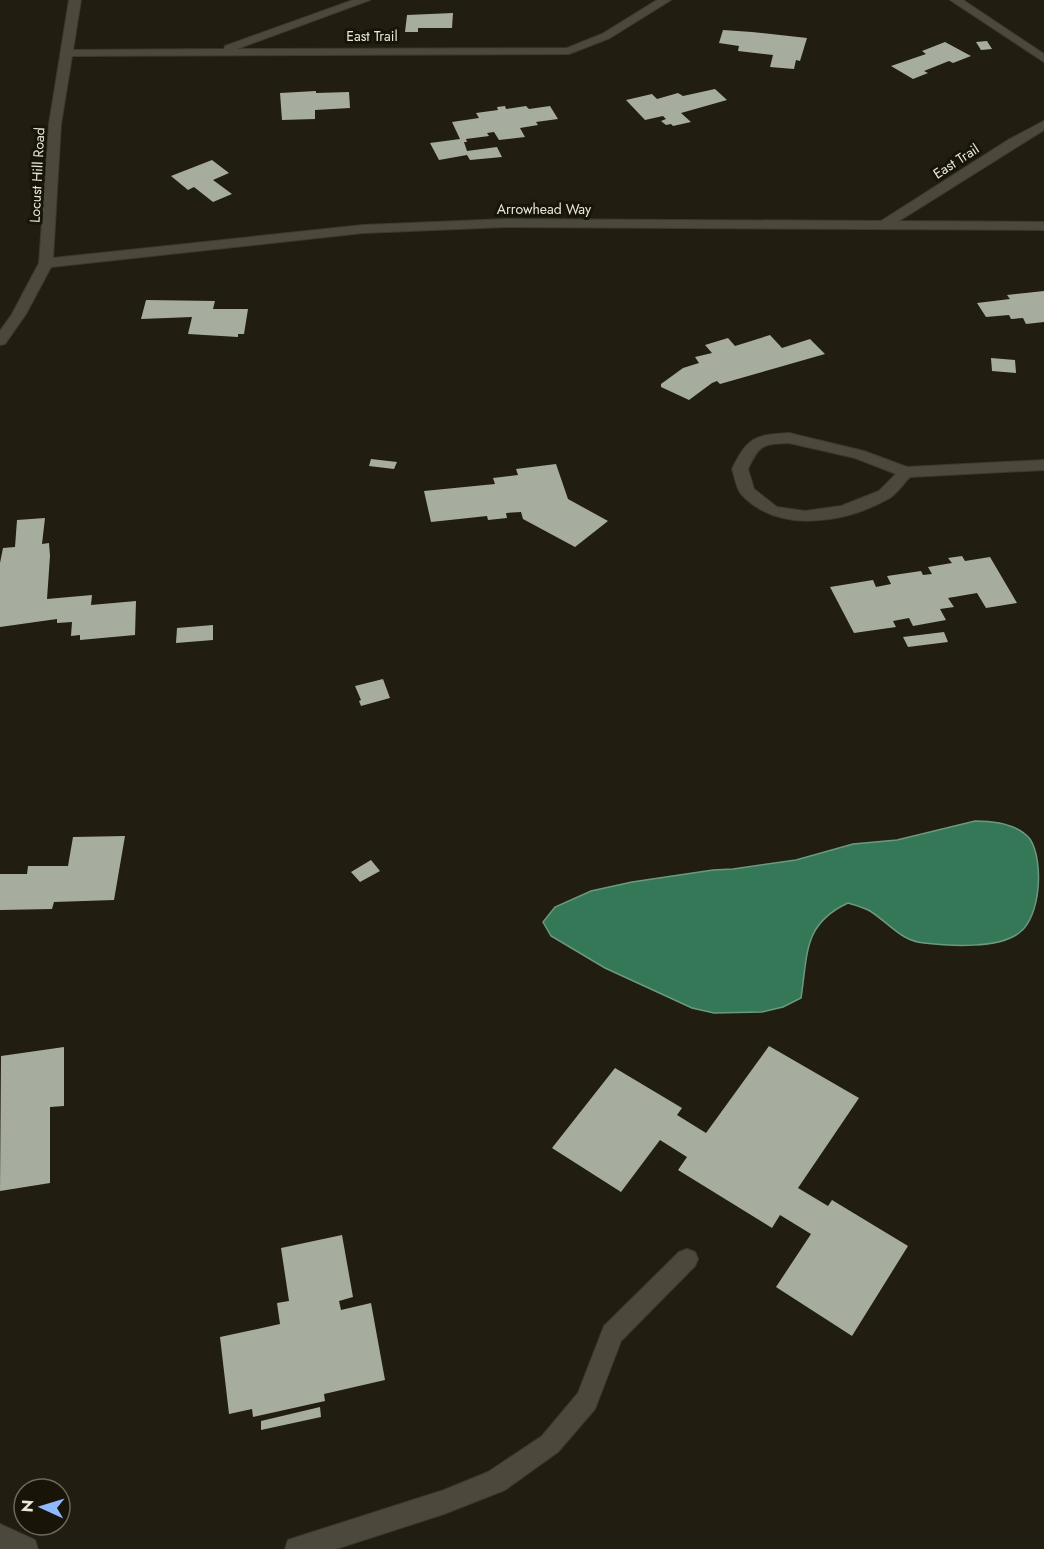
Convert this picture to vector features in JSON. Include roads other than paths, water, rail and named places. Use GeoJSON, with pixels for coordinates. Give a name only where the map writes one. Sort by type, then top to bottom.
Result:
{"type":"FeatureCollection","features":[{"type":"Feature","properties":{"kind":"street","name":"Locust Hill Road"},"geometry":{"type":"LineString","coordinates":[[0,341],[19,314],[46,262],[55,124],[75,0]]}},
{"type":"Feature","properties":{"kind":"street"},"geometry":{"type":"LineString","coordinates":[[221,51],[364,0]]}},
{"type":"Feature","properties":{"kind":"street","name":"East Trail"},"geometry":{"type":"LineString","coordinates":[[67,53],[569,51],[606,36],[665,0]]}},
{"type":"Feature","properties":{"kind":"street"},"geometry":{"type":"LineString","coordinates":[[956,0],[1044,59]]}},
{"type":"Feature","properties":{"kind":"street","name":"East Trail"},"geometry":{"type":"LineString","coordinates":[[886,225],[1012,143],[1044,125]]}},
{"type":"Feature","properties":{"kind":"street","name":"Arrowhead Way"},"geometry":{"type":"LineString","coordinates":[[46,262],[363,229],[506,223],[1044,226]]}},
{"type":"Feature","properties":{"kind":"street"},"geometry":{"type":"LineString","coordinates":[[906,472],[884,495],[844,511],[805,516],[774,511],[756,498],[747,491],[740,469],[750,448],[767,439],[789,438],[859,454],[906,472],[1044,465]]}},
{"type":"Feature","properties":{"kind":"street"},"geometry":{"type":"LineString","coordinates":[[297,1549],[444,1502],[496,1481],[550,1444],[587,1401],[612,1334],[687,1259]]}},
{"type":"Feature","properties":{"kind":"street"},"geometry":{"type":"LineString","coordinates":[[0,1536],[26,1549]]}}]}
